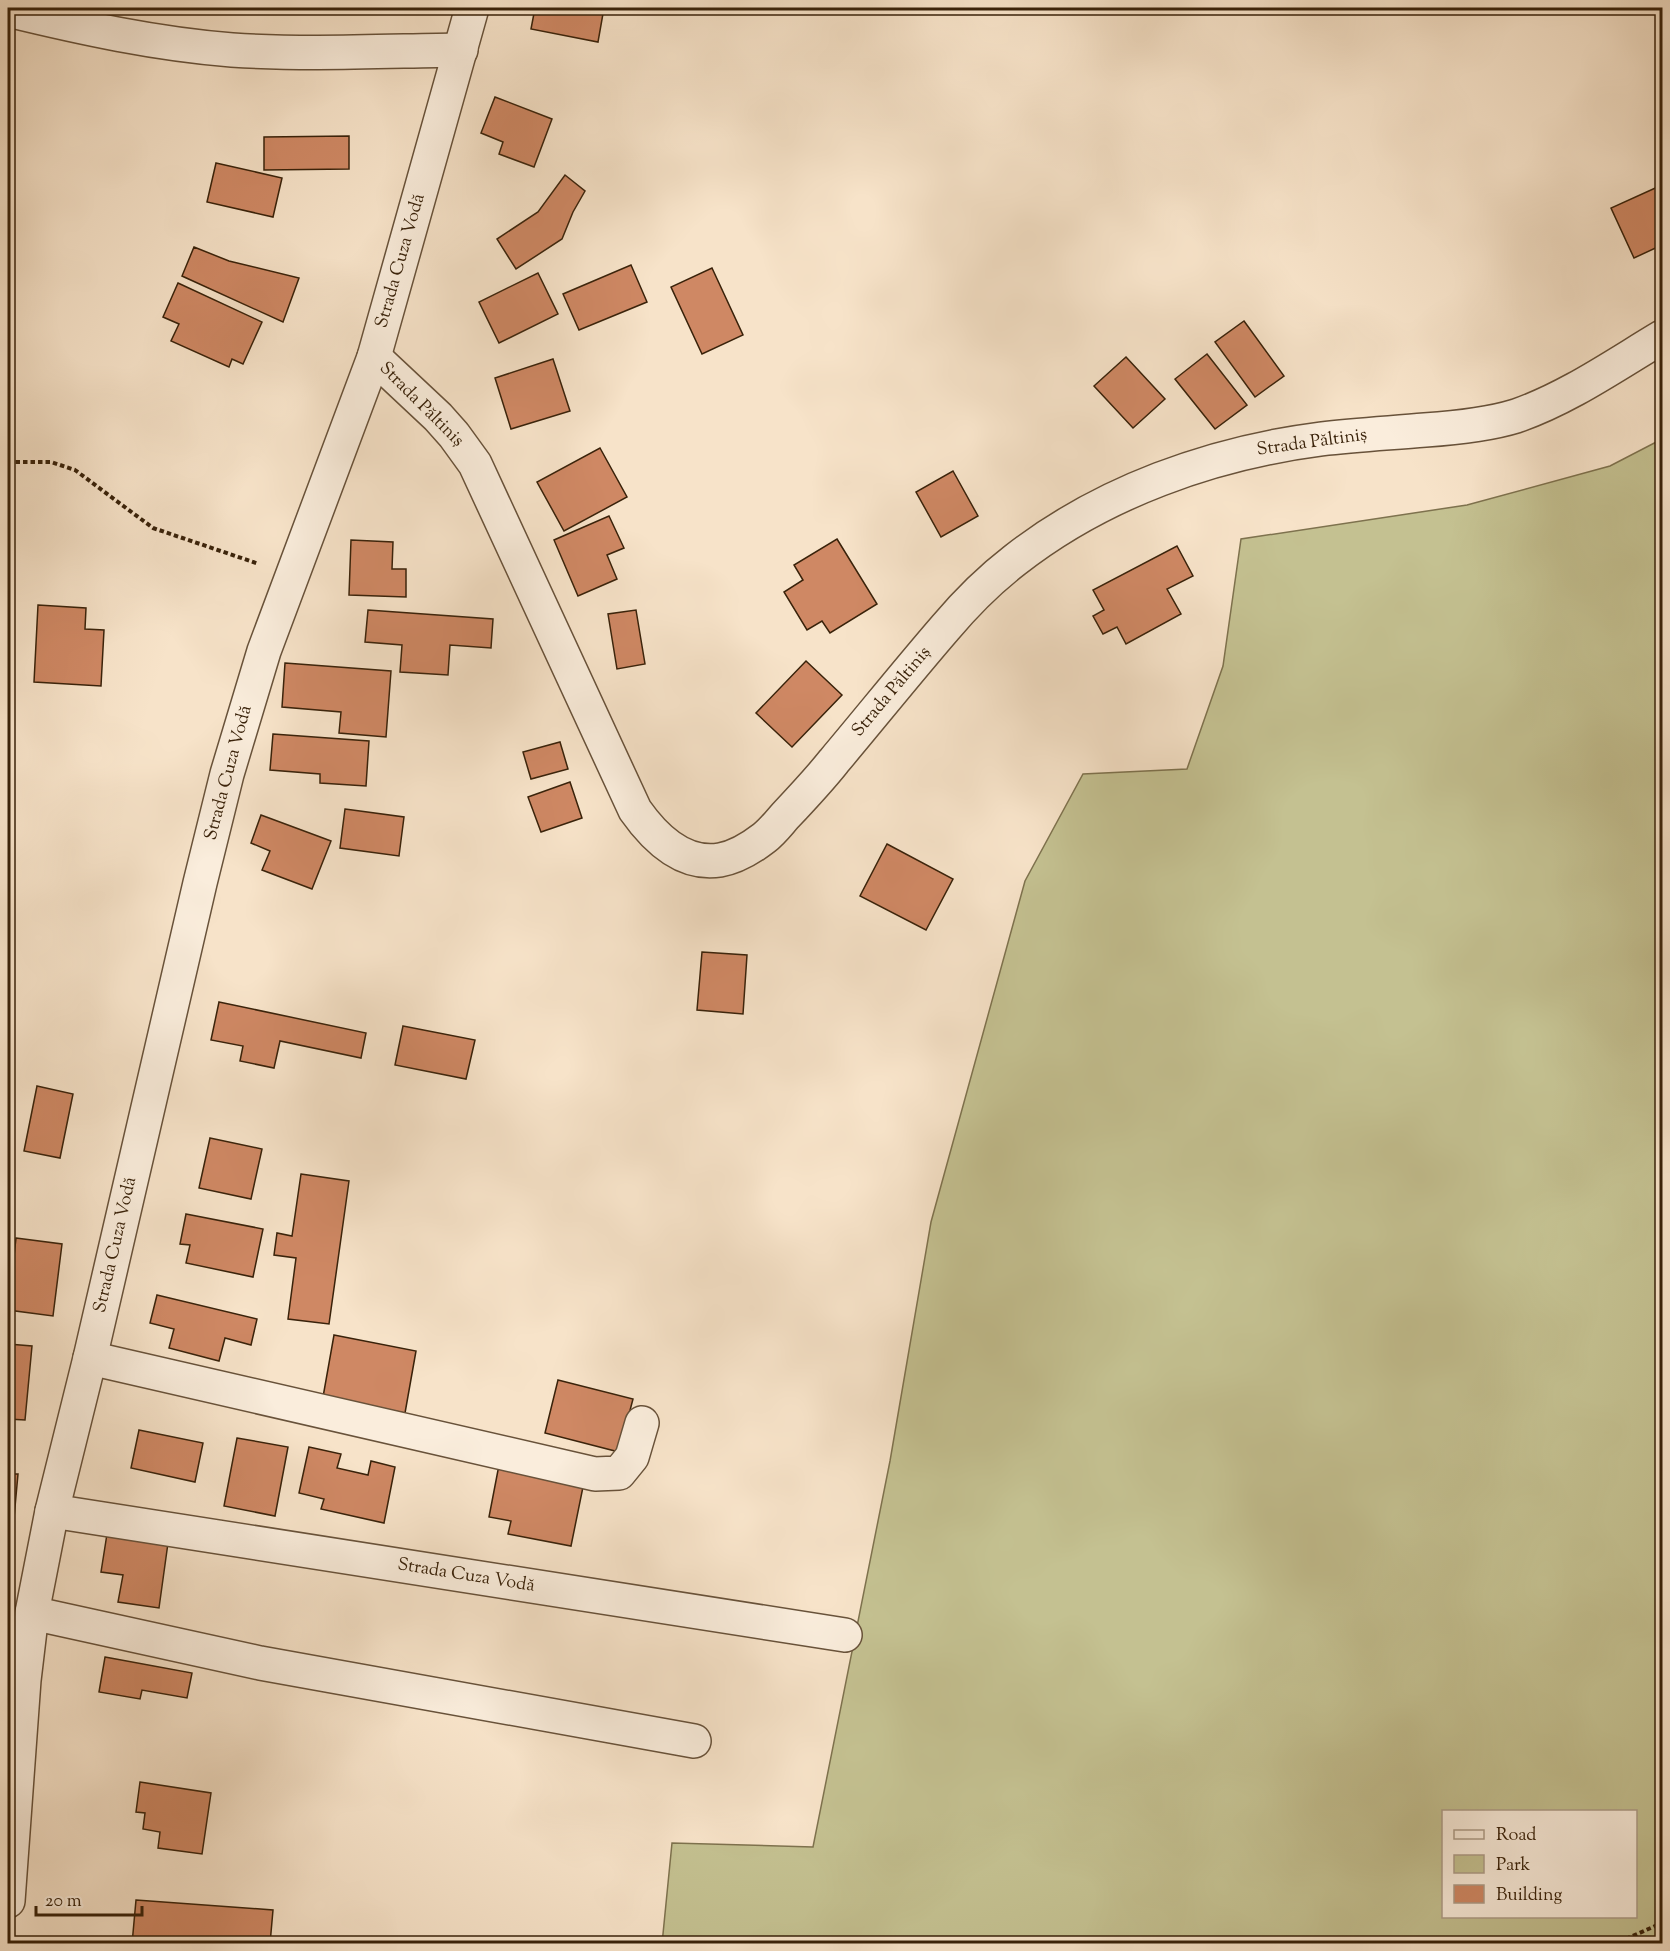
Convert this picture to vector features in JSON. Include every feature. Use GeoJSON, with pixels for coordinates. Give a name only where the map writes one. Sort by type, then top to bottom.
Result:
{"type":"FeatureCollection","features":[{"type":"Feature","properties":{"kind":"street","name":"Strada Cuza Vodă"},"geometry":{"type":"LineString","coordinates":[[8,1901],[24,1680],[32,1613],[52,1511],[90,1358],[177,976],[227,774],[264,651],[374,357],[472,8]]}},
{"type":"Feature","properties":{"kind":"street"},"geometry":{"type":"LineString","coordinates":[[8,10],[107,33],[232,50],[304,52],[461,50]]}},
{"type":"Feature","properties":{"kind":"street","name":"Strada Păltiniș"},"geometry":{"type":"LineString","coordinates":[[374,357],[438,417],[475,464],[635,810],[662,842],[685,855],[704,860],[720,860],[745,852],[767,836],[812,788],[946,626],[977,592],[1028,550],[1064,526],[1113,500],[1172,476],[1230,457],[1321,439],[1464,427],[1515,416],[1562,396],[1662,337]]}},
{"type":"Feature","properties":{"kind":"street"},"geometry":{"type":"LineString","coordinates":[[90,1358],[595,1474],[619,1473],[632,1457],[642,1423]]}},
{"type":"Feature","properties":{"kind":"street","name":"Strada Cuza Vodă"},"geometry":{"type":"LineString","coordinates":[[52,1511],[845,1635]]}},
{"type":"Feature","properties":{"kind":"street"},"geometry":{"type":"LineString","coordinates":[[32,1613],[260,1663],[694,1740]]}},
{"type":"Feature","properties":{"kind":"path"},"geometry":{"type":"LineString","coordinates":[[8,462],[51,462],[75,470],[153,528],[221,549],[291,575]]}},
{"type":"Feature","properties":{"kind":"path"},"geometry":{"type":"LineString","coordinates":[[1612,1944],[1662,1923]]}},
{"type":"Feature","properties":{"kind":"green space"},"geometry":{"type":"Polygon","coordinates":[[[1662,439],[1662,1943],[662,1944],[672,1843],[813,1847],[890,1461],[931,1222],[1025,881],[1083,774],[1187,769],[1223,666],[1241,539],[1467,505],[1610,466],[1662,439]]]}},
{"type":"Feature","properties":{"kind":"building"},"geometry":{"type":"Polygon","coordinates":[[[535,8],[604,8],[598,42],[531,29],[535,8]]]}},
{"type":"Feature","properties":{"kind":"building"},"geometry":{"type":"Polygon","coordinates":[[[495,97],[552,119],[534,167],[499,154],[503,142],[481,133],[495,97]]]}},
{"type":"Feature","properties":{"kind":"building"},"geometry":{"type":"Polygon","coordinates":[[[349,136],[349,169],[264,170],[264,137],[349,136]]]}},
{"type":"Feature","properties":{"kind":"building"},"geometry":{"type":"Polygon","coordinates":[[[216,163],[282,178],[273,217],[207,202],[216,163]]]}},
{"type":"Feature","properties":{"kind":"building"},"geometry":{"type":"Polygon","coordinates":[[[565,175],[585,191],[562,239],[516,269],[497,239],[538,212],[565,175]]]}},
{"type":"Feature","properties":{"kind":"building"},"geometry":{"type":"Polygon","coordinates":[[[1662,185],[1662,245],[1634,258],[1611,208],[1662,185]]]}},
{"type":"Feature","properties":{"kind":"building"},"geometry":{"type":"Polygon","coordinates":[[[194,247],[229,261],[299,278],[283,322],[182,276],[194,247]]]}},
{"type":"Feature","properties":{"kind":"building"},"geometry":{"type":"Polygon","coordinates":[[[631,265],[647,302],[579,330],[563,294],[631,265]]]}},
{"type":"Feature","properties":{"kind":"building"},"geometry":{"type":"Polygon","coordinates":[[[712,268],[743,335],[702,354],[671,287],[712,268]]]}},
{"type":"Feature","properties":{"kind":"building"},"geometry":{"type":"Polygon","coordinates":[[[538,273],[558,314],[499,343],[479,302],[538,273]]]}},
{"type":"Feature","properties":{"kind":"building"},"geometry":{"type":"Polygon","coordinates":[[[178,283],[262,322],[243,364],[232,359],[229,367],[171,341],[179,324],[163,317],[178,283]]]}},
{"type":"Feature","properties":{"kind":"building"},"geometry":{"type":"Polygon","coordinates":[[[1244,321],[1284,376],[1255,397],[1215,342],[1244,321]]]}},
{"type":"Feature","properties":{"kind":"building"},"geometry":{"type":"Polygon","coordinates":[[[1207,354],[1247,405],[1215,429],[1175,379],[1207,354]]]}},
{"type":"Feature","properties":{"kind":"building"},"geometry":{"type":"Polygon","coordinates":[[[1126,357],[1165,399],[1133,428],[1094,386],[1126,357]]]}},
{"type":"Feature","properties":{"kind":"building"},"geometry":{"type":"Polygon","coordinates":[[[553,359],[570,411],[511,429],[495,378],[553,359]]]}},
{"type":"Feature","properties":{"kind":"building"},"geometry":{"type":"Polygon","coordinates":[[[600,448],[627,497],[564,531],[537,482],[600,448]]]}},
{"type":"Feature","properties":{"kind":"building"},"geometry":{"type":"Polygon","coordinates":[[[953,471],[978,516],[941,537],[916,492],[953,471]]]}},
{"type":"Feature","properties":{"kind":"building"},"geometry":{"type":"Polygon","coordinates":[[[609,516],[624,548],[607,555],[617,579],[578,596],[554,540],[609,516]]]}},
{"type":"Feature","properties":{"kind":"building"},"geometry":{"type":"Polygon","coordinates":[[[837,539],[877,604],[830,633],[822,621],[807,630],[784,592],[803,580],[794,565],[837,539]]]}},
{"type":"Feature","properties":{"kind":"building"},"geometry":{"type":"Polygon","coordinates":[[[351,540],[393,542],[392,569],[406,569],[406,597],[349,595],[351,540]]]}},
{"type":"Feature","properties":{"kind":"building"},"geometry":{"type":"Polygon","coordinates":[[[1177,546],[1193,576],[1167,589],[1181,614],[1126,644],[1117,627],[1103,634],[1093,616],[1104,610],[1093,590],[1177,546]]]}},
{"type":"Feature","properties":{"kind":"building"},"geometry":{"type":"Polygon","coordinates":[[[38,605],[86,608],[85,629],[104,630],[101,686],[34,682],[38,605]]]}},
{"type":"Feature","properties":{"kind":"building"},"geometry":{"type":"Polygon","coordinates":[[[368,610],[493,619],[491,648],[450,645],[448,675],[400,672],[402,645],[365,642],[368,610]]]}},
{"type":"Feature","properties":{"kind":"building"},"geometry":{"type":"Polygon","coordinates":[[[636,610],[645,664],[617,669],[608,614],[636,610]]]}},
{"type":"Feature","properties":{"kind":"building"},"geometry":{"type":"Polygon","coordinates":[[[806,661],[842,695],[792,747],[756,713],[806,661]]]}},
{"type":"Feature","properties":{"kind":"building"},"geometry":{"type":"Polygon","coordinates":[[[285,663],[391,671],[386,737],[339,733],[341,712],[282,707],[285,663]]]}},
{"type":"Feature","properties":{"kind":"building"},"geometry":{"type":"Polygon","coordinates":[[[273,734],[369,741],[366,786],[320,783],[320,774],[270,770],[273,734]]]}},
{"type":"Feature","properties":{"kind":"building"},"geometry":{"type":"Polygon","coordinates":[[[560,742],[568,769],[531,779],[523,752],[560,742]]]}},
{"type":"Feature","properties":{"kind":"building"},"geometry":{"type":"Polygon","coordinates":[[[570,782],[582,818],[541,832],[528,797],[570,782]]]}},
{"type":"Feature","properties":{"kind":"building"},"geometry":{"type":"Polygon","coordinates":[[[345,809],[404,817],[399,856],[340,848],[345,809]]]}},
{"type":"Feature","properties":{"kind":"building"},"geometry":{"type":"Polygon","coordinates":[[[261,815],[331,841],[312,889],[262,870],[270,851],[251,843],[261,815]]]}},
{"type":"Feature","properties":{"kind":"building"},"geometry":{"type":"Polygon","coordinates":[[[887,844],[953,879],[926,930],[860,896],[887,844]]]}},
{"type":"Feature","properties":{"kind":"building"},"geometry":{"type":"Polygon","coordinates":[[[702,952],[747,955],[743,1014],[697,1010],[702,952]]]}},
{"type":"Feature","properties":{"kind":"building"},"geometry":{"type":"Polygon","coordinates":[[[219,1002],[366,1033],[361,1058],[280,1041],[274,1068],[240,1061],[243,1046],[211,1040],[219,1002]]]}},
{"type":"Feature","properties":{"kind":"building"},"geometry":{"type":"Polygon","coordinates":[[[403,1026],[475,1040],[466,1079],[395,1065],[403,1026]]]}},
{"type":"Feature","properties":{"kind":"building"},"geometry":{"type":"Polygon","coordinates":[[[37,1086],[73,1094],[60,1158],[24,1151],[37,1086]]]}},
{"type":"Feature","properties":{"kind":"building"},"geometry":{"type":"Polygon","coordinates":[[[210,1138],[262,1149],[251,1199],[199,1188],[210,1138]]]}},
{"type":"Feature","properties":{"kind":"building"},"geometry":{"type":"Polygon","coordinates":[[[301,1174],[349,1181],[329,1324],[288,1319],[296,1258],[274,1255],[277,1233],[292,1236],[301,1174]]]}},
{"type":"Feature","properties":{"kind":"building"},"geometry":{"type":"Polygon","coordinates":[[[186,1214],[263,1229],[253,1277],[186,1263],[190,1245],[180,1244],[186,1214]]]}},
{"type":"Feature","properties":{"kind":"building"},"geometry":{"type":"Polygon","coordinates":[[[16,1238],[62,1244],[53,1316],[8,1310],[16,1238]]]}},
{"type":"Feature","properties":{"kind":"building"},"geometry":{"type":"Polygon","coordinates":[[[157,1295],[257,1319],[251,1345],[225,1338],[219,1361],[169,1348],[174,1329],[150,1323],[157,1295]]]}},
{"type":"Feature","properties":{"kind":"building"},"geometry":{"type":"Polygon","coordinates":[[[334,1335],[416,1351],[405,1413],[323,1397],[334,1335]]]}},
{"type":"Feature","properties":{"kind":"building"},"geometry":{"type":"Polygon","coordinates":[[[8,1344],[32,1346],[25,1420],[8,1419],[8,1344]]]}},
{"type":"Feature","properties":{"kind":"building"},"geometry":{"type":"Polygon","coordinates":[[[558,1380],[633,1399],[619,1452],[545,1433],[558,1380]]]}},
{"type":"Feature","properties":{"kind":"building"},"geometry":{"type":"Polygon","coordinates":[[[139,1430],[203,1443],[195,1482],[131,1468],[139,1430]]]}},
{"type":"Feature","properties":{"kind":"building"},"geometry":{"type":"Polygon","coordinates":[[[237,1438],[288,1447],[275,1516],[224,1506],[237,1438]]]}},
{"type":"Feature","properties":{"kind":"building"},"geometry":{"type":"Polygon","coordinates":[[[309,1447],[341,1454],[337,1468],[368,1475],[371,1461],[395,1467],[384,1523],[321,1509],[324,1499],[299,1493],[309,1447]]]}},
{"type":"Feature","properties":{"kind":"building"},"geometry":{"type":"Polygon","coordinates":[[[499,1465],[584,1482],[571,1546],[508,1534],[511,1521],[489,1517],[499,1465]]]}},
{"type":"Feature","properties":{"kind":"building"},"geometry":{"type":"Polygon","coordinates":[[[8,1474],[18,1474],[14,1518],[8,1517],[8,1474]]]}},
{"type":"Feature","properties":{"kind":"building"},"geometry":{"type":"Polygon","coordinates":[[[107,1534],[168,1543],[159,1608],[118,1602],[123,1575],[101,1572],[107,1534]]]}},
{"type":"Feature","properties":{"kind":"building"},"geometry":{"type":"Polygon","coordinates":[[[105,1657],[192,1673],[187,1698],[142,1690],[140,1699],[99,1692],[105,1657]]]}},
{"type":"Feature","properties":{"kind":"building"},"geometry":{"type":"Polygon","coordinates":[[[140,1782],[211,1793],[202,1854],[158,1848],[160,1832],[143,1829],[145,1813],[136,1812],[140,1782]]]}},
{"type":"Feature","properties":{"kind":"building"},"geometry":{"type":"Polygon","coordinates":[[[136,1900],[273,1910],[270,1944],[132,1944],[136,1900]]]}}]}
